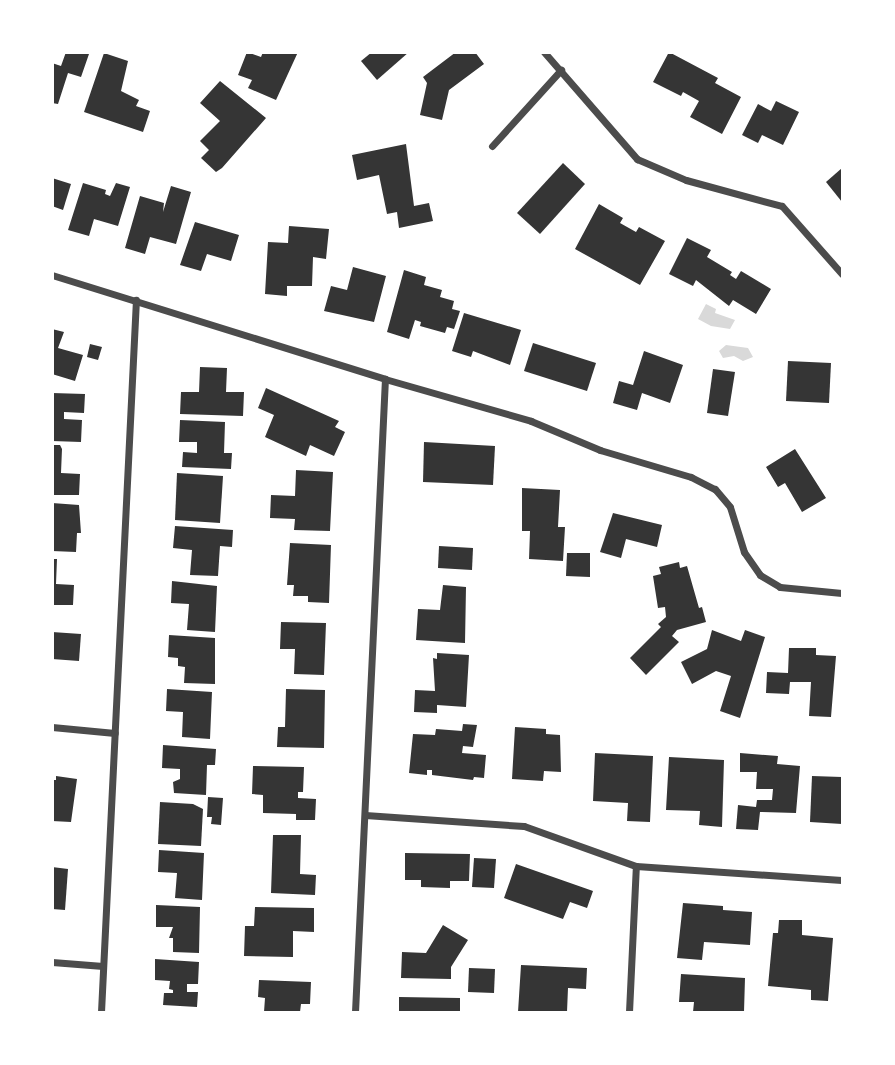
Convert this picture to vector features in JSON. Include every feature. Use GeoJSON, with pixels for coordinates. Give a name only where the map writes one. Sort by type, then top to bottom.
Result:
{"type":"FeatureCollection","features":[{"type":"Feature","properties":{"kind":"street"},"geometry":{"type":"LineString","coordinates":[[544,52],[637,159],[687,180],[782,206],[842,274]]}},
{"type":"Feature","properties":{"kind":"street"},"geometry":{"type":"LineString","coordinates":[[492,146],[561,71]]}},
{"type":"Feature","properties":{"kind":"street"},"geometry":{"type":"LineString","coordinates":[[52,275],[385,379],[531,421],[600,450],[691,477],[715,489],[730,507],[744,552],[761,575],[780,587],[842,593]]}},
{"type":"Feature","properties":{"kind":"street"},"geometry":{"type":"LineString","coordinates":[[101,1013],[136,300]]}},
{"type":"Feature","properties":{"kind":"street"},"geometry":{"type":"LineString","coordinates":[[355,1013],[385,379]]}},
{"type":"Feature","properties":{"kind":"street"},"geometry":{"type":"LineString","coordinates":[[52,727],[115,733]]}},
{"type":"Feature","properties":{"kind":"street"},"geometry":{"type":"LineString","coordinates":[[365,815],[524,826],[636,866],[842,880]]}},
{"type":"Feature","properties":{"kind":"street"},"geometry":{"type":"LineString","coordinates":[[629,1013],[636,866]]}},
{"type":"Feature","properties":{"kind":"street"},"geometry":{"type":"LineString","coordinates":[[52,962],[103,966]]}},
{"type":"Feature","properties":{"kind":"shaded area"},"geometry":{"type":"Polygon","coordinates":[[[706,304],[716,309],[715,313],[735,320],[730,329],[711,326],[698,319],[706,304]]]}},
{"type":"Feature","properties":{"kind":"shaded area"},"geometry":{"type":"Polygon","coordinates":[[[726,345],[748,348],[753,357],[743,361],[734,356],[723,358],[719,351],[726,345]]]}},
{"type":"Feature","properties":{"kind":"building"},"geometry":{"type":"Polygon","coordinates":[[[66,52],[89,54],[81,77],[68,73],[58,104],[52,103],[52,63],[61,66],[66,52]]]}},
{"type":"Feature","properties":{"kind":"building"},"geometry":{"type":"Polygon","coordinates":[[[247,52],[261,57],[263,52],[298,52],[276,100],[248,88],[252,80],[238,75],[247,52]]]}},
{"type":"Feature","properties":{"kind":"building"},"geometry":{"type":"Polygon","coordinates":[[[372,52],[409,52],[377,80],[361,61],[372,52]]]}},
{"type":"Feature","properties":{"kind":"building"},"geometry":{"type":"Polygon","coordinates":[[[456,52],[475,52],[484,64],[449,90],[442,120],[420,115],[427,83],[423,77],[456,52]]]}},
{"type":"Feature","properties":{"kind":"building"},"geometry":{"type":"Polygon","coordinates":[[[669,52],[718,78],[715,83],[741,97],[722,134],[690,117],[699,101],[683,92],[681,96],[653,82],[669,52]]]}},
{"type":"Feature","properties":{"kind":"building"},"geometry":{"type":"Polygon","coordinates":[[[104,53],[128,61],[121,91],[139,100],[136,106],[150,111],[143,132],[84,112],[104,53]]]}},
{"type":"Feature","properties":{"kind":"building"},"geometry":{"type":"Polygon","coordinates":[[[220,81],[266,118],[216,172],[201,158],[209,150],[200,141],[220,121],[200,103],[220,81]]]}},
{"type":"Feature","properties":{"kind":"building"},"geometry":{"type":"Polygon","coordinates":[[[776,101],[799,112],[783,145],[762,135],[758,143],[742,135],[758,104],[771,111],[776,101]]]}},
{"type":"Feature","properties":{"kind":"building"},"geometry":{"type":"Polygon","coordinates":[[[406,144],[414,206],[429,203],[433,221],[399,228],[397,212],[387,214],[379,175],[357,180],[352,155],[406,144]]]}},
{"type":"Feature","properties":{"kind":"building"},"geometry":{"type":"Polygon","coordinates":[[[563,163],[585,184],[540,234],[517,213],[563,163]]]}},
{"type":"Feature","properties":{"kind":"building"},"geometry":{"type":"Polygon","coordinates":[[[842,168],[842,202],[826,182],[842,168]]]}},
{"type":"Feature","properties":{"kind":"building"},"geometry":{"type":"Polygon","coordinates":[[[52,178],[71,184],[63,210],[52,206],[52,178]]]}},
{"type":"Feature","properties":{"kind":"building"},"geometry":{"type":"Polygon","coordinates":[[[83,183],[106,190],[105,194],[110,196],[116,183],[130,187],[118,226],[94,219],[89,236],[68,230],[83,183]]]}},
{"type":"Feature","properties":{"kind":"building"},"geometry":{"type":"Polygon","coordinates":[[[171,186],[191,192],[176,244],[150,237],[145,254],[125,248],[140,196],[164,203],[163,212],[171,186]]]}},
{"type":"Feature","properties":{"kind":"building"},"geometry":{"type":"Polygon","coordinates":[[[599,204],[623,218],[620,223],[636,232],[639,227],[665,241],[640,285],[575,249],[599,204]]]}},
{"type":"Feature","properties":{"kind":"building"},"geometry":{"type":"Polygon","coordinates":[[[195,222],[239,235],[231,261],[207,254],[201,271],[180,265],[195,222]]]}},
{"type":"Feature","properties":{"kind":"building"},"geometry":{"type":"Polygon","coordinates":[[[289,226],[329,229],[326,259],[313,257],[312,286],[287,286],[287,296],[265,294],[268,242],[288,243],[289,226]]]}},
{"type":"Feature","properties":{"kind":"building"},"geometry":{"type":"Polygon","coordinates":[[[687,238],[711,250],[707,257],[732,272],[730,275],[736,279],[741,271],[771,289],[756,314],[733,300],[729,306],[696,280],[693,286],[669,274],[687,238]]]}},
{"type":"Feature","properties":{"kind":"building"},"geometry":{"type":"Polygon","coordinates":[[[353,267],[386,276],[374,322],[324,311],[331,286],[347,290],[353,267]]]}},
{"type":"Feature","properties":{"kind":"building"},"geometry":{"type":"Polygon","coordinates":[[[404,270],[426,277],[424,285],[442,290],[440,297],[454,301],[452,309],[460,311],[454,329],[447,327],[445,333],[420,326],[421,322],[415,320],[409,339],[387,332],[404,270]]]}},
{"type":"Feature","properties":{"kind":"building"},"geometry":{"type":"Polygon","coordinates":[[[464,313],[521,330],[510,365],[473,351],[471,357],[452,351],[464,313]]]}},
{"type":"Feature","properties":{"kind":"building"},"geometry":{"type":"Polygon","coordinates":[[[52,329],[64,332],[58,348],[83,355],[75,381],[52,374],[52,329]]]}},
{"type":"Feature","properties":{"kind":"building"},"geometry":{"type":"Polygon","coordinates":[[[533,343],[596,363],[587,391],[524,371],[533,343]]]}},
{"type":"Feature","properties":{"kind":"building"},"geometry":{"type":"Polygon","coordinates":[[[90,344],[102,347],[98,360],[87,357],[90,344]]]}},
{"type":"Feature","properties":{"kind":"building"},"geometry":{"type":"Polygon","coordinates":[[[644,351],[683,365],[670,403],[642,393],[637,410],[613,403],[619,381],[633,385],[644,351]]]}},
{"type":"Feature","properties":{"kind":"building"},"geometry":{"type":"Polygon","coordinates":[[[788,361],[831,363],[829,403],[786,401],[788,361]]]}},
{"type":"Feature","properties":{"kind":"building"},"geometry":{"type":"Polygon","coordinates":[[[200,367],[227,368],[226,392],[244,392],[243,416],[180,414],[181,392],[199,392],[200,367]]]}},
{"type":"Feature","properties":{"kind":"building"},"geometry":{"type":"Polygon","coordinates":[[[713,369],[735,372],[728,416],[707,413],[713,369]]]}},
{"type":"Feature","properties":{"kind":"building"},"geometry":{"type":"Polygon","coordinates":[[[266,388],[339,421],[335,427],[345,432],[334,456],[310,445],[306,456],[265,437],[274,415],[258,408],[266,388]]]}},
{"type":"Feature","properties":{"kind":"building"},"geometry":{"type":"Polygon","coordinates":[[[52,393],[85,394],[84,413],[64,412],[64,419],[82,420],[81,442],[52,441],[52,393]]]}},
{"type":"Feature","properties":{"kind":"building"},"geometry":{"type":"Polygon","coordinates":[[[180,420],[225,422],[224,453],[232,453],[231,469],[182,467],[183,452],[197,453],[197,442],[179,442],[180,420]]]}},
{"type":"Feature","properties":{"kind":"building"},"geometry":{"type":"Polygon","coordinates":[[[424,442],[495,446],[493,485],[423,482],[424,442]]]}},
{"type":"Feature","properties":{"kind":"building"},"geometry":{"type":"Polygon","coordinates":[[[52,445],[60,445],[62,449],[61,473],[80,474],[79,495],[52,495],[52,445]]]}},
{"type":"Feature","properties":{"kind":"building"},"geometry":{"type":"Polygon","coordinates":[[[795,449],[826,498],[802,512],[785,483],[778,487],[766,467],[795,449]]]}},
{"type":"Feature","properties":{"kind":"building"},"geometry":{"type":"Polygon","coordinates":[[[296,470],[333,472],[330,531],[294,530],[295,519],[270,518],[271,495],[295,496],[296,470]]]}},
{"type":"Feature","properties":{"kind":"building"},"geometry":{"type":"Polygon","coordinates":[[[177,473],[223,476],[220,523],[175,520],[177,473]]]}},
{"type":"Feature","properties":{"kind":"building"},"geometry":{"type":"Polygon","coordinates":[[[522,488],[560,490],[558,527],[565,527],[563,561],[529,559],[530,531],[522,531],[522,488]]]}},
{"type":"Feature","properties":{"kind":"building"},"geometry":{"type":"Polygon","coordinates":[[[52,503],[79,505],[81,533],[77,533],[76,552],[52,551],[52,503]]]}},
{"type":"Feature","properties":{"kind":"building"},"geometry":{"type":"Polygon","coordinates":[[[613,513],[662,525],[657,547],[626,539],[621,558],[600,552],[613,513]]]}},
{"type":"Feature","properties":{"kind":"building"},"geometry":{"type":"Polygon","coordinates":[[[175,526],[233,530],[232,547],[220,546],[218,576],[190,575],[192,550],[173,548],[175,526]]]}},
{"type":"Feature","properties":{"kind":"building"},"geometry":{"type":"Polygon","coordinates":[[[290,543],[331,545],[329,603],[308,602],[308,596],[293,596],[294,585],[287,585],[290,543]]]}},
{"type":"Feature","properties":{"kind":"building"},"geometry":{"type":"Polygon","coordinates":[[[439,546],[473,548],[472,570],[438,568],[439,546]]]}},
{"type":"Feature","properties":{"kind":"building"},"geometry":{"type":"Polygon","coordinates":[[[567,553],[590,553],[590,577],[566,576],[567,553]]]}},
{"type":"Feature","properties":{"kind":"building"},"geometry":{"type":"Polygon","coordinates":[[[52,559],[57,559],[56,584],[74,585],[73,605],[52,605],[52,559]]]}},
{"type":"Feature","properties":{"kind":"building"},"geometry":{"type":"Polygon","coordinates":[[[679,562],[680,568],[687,566],[699,608],[702,607],[706,622],[677,630],[672,636],[679,642],[646,675],[630,658],[661,627],[658,624],[666,617],[665,607],[658,608],[653,576],[661,574],[659,567],[679,562]]]}},
{"type":"Feature","properties":{"kind":"building"},"geometry":{"type":"Polygon","coordinates":[[[172,581],[217,586],[215,632],[187,630],[189,604],[171,603],[172,581]]]}},
{"type":"Feature","properties":{"kind":"building"},"geometry":{"type":"Polygon","coordinates":[[[443,585],[466,587],[465,643],[416,640],[418,609],[440,610],[443,585]]]}},
{"type":"Feature","properties":{"kind":"building"},"geometry":{"type":"Polygon","coordinates":[[[281,622],[326,623],[324,675],[294,674],[295,649],[280,649],[281,622]]]}},
{"type":"Feature","properties":{"kind":"building"},"geometry":{"type":"Polygon","coordinates":[[[712,630],[741,641],[745,630],[765,637],[740,718],[720,711],[731,676],[716,671],[692,684],[681,662],[707,649],[712,630]]]}},
{"type":"Feature","properties":{"kind":"building"},"geometry":{"type":"Polygon","coordinates":[[[52,632],[81,634],[79,661],[52,659],[52,632]]]}},
{"type":"Feature","properties":{"kind":"building"},"geometry":{"type":"Polygon","coordinates":[[[169,635],[215,638],[215,684],[184,683],[185,667],[178,666],[178,658],[168,657],[169,635]]]}},
{"type":"Feature","properties":{"kind":"building"},"geometry":{"type":"Polygon","coordinates":[[[789,648],[816,648],[816,655],[836,656],[831,717],[809,716],[811,682],[790,682],[789,694],[766,693],[767,672],[788,673],[789,648]]]}},
{"type":"Feature","properties":{"kind":"building"},"geometry":{"type":"Polygon","coordinates":[[[437,653],[469,655],[466,707],[437,705],[437,713],[414,712],[415,690],[435,691],[433,658],[437,659],[437,653]]]}},
{"type":"Feature","properties":{"kind":"building"},"geometry":{"type":"Polygon","coordinates":[[[167,689],[212,692],[210,739],[182,737],[183,712],[166,711],[167,689]]]}},
{"type":"Feature","properties":{"kind":"building"},"geometry":{"type":"Polygon","coordinates":[[[286,689],[325,690],[324,748],[277,747],[278,727],[285,727],[286,689]]]}},
{"type":"Feature","properties":{"kind":"building"},"geometry":{"type":"Polygon","coordinates":[[[463,724],[477,725],[473,747],[463,746],[462,753],[486,755],[484,778],[474,777],[473,780],[432,775],[432,770],[427,770],[427,775],[409,773],[413,734],[435,735],[436,729],[462,731],[463,724]]]}},
{"type":"Feature","properties":{"kind":"building"},"geometry":{"type":"Polygon","coordinates":[[[515,727],[546,729],[546,734],[560,735],[561,772],[544,771],[543,781],[512,779],[515,727]]]}},
{"type":"Feature","properties":{"kind":"building"},"geometry":{"type":"Polygon","coordinates":[[[163,745],[216,749],[215,765],[207,765],[206,795],[174,793],[173,782],[180,779],[180,769],[162,768],[163,745]]]}},
{"type":"Feature","properties":{"kind":"building"},"geometry":{"type":"Polygon","coordinates":[[[595,753],[653,756],[650,822],[627,821],[628,803],[593,801],[595,753]]]}},
{"type":"Feature","properties":{"kind":"building"},"geometry":{"type":"Polygon","coordinates":[[[740,753],[778,756],[777,764],[800,766],[796,813],[760,812],[758,830],[736,829],[738,805],[756,807],[757,800],[772,800],[773,789],[756,789],[757,772],[740,772],[740,753]]]}},
{"type":"Feature","properties":{"kind":"building"},"geometry":{"type":"Polygon","coordinates":[[[669,757],[724,760],[722,827],[699,825],[700,811],[666,810],[669,757]]]}},
{"type":"Feature","properties":{"kind":"building"},"geometry":{"type":"Polygon","coordinates":[[[253,766],[304,767],[303,792],[298,792],[298,798],[316,799],[315,820],[296,820],[296,814],[263,813],[263,795],[252,794],[253,766]]]}},
{"type":"Feature","properties":{"kind":"building"},"geometry":{"type":"Polygon","coordinates":[[[56,776],[77,779],[71,822],[52,821],[52,780],[56,780],[56,776]]]}},
{"type":"Feature","properties":{"kind":"building"},"geometry":{"type":"Polygon","coordinates":[[[812,776],[842,777],[842,824],[810,822],[812,776]]]}},
{"type":"Feature","properties":{"kind":"building"},"geometry":{"type":"Polygon","coordinates":[[[208,797],[223,798],[221,825],[211,824],[212,817],[207,817],[208,797]]]}},
{"type":"Feature","properties":{"kind":"building"},"geometry":{"type":"Polygon","coordinates":[[[160,802],[193,804],[203,809],[201,846],[158,844],[160,802]]]}},
{"type":"Feature","properties":{"kind":"building"},"geometry":{"type":"Polygon","coordinates":[[[273,835],[301,835],[300,874],[316,875],[315,895],[271,893],[273,835]]]}},
{"type":"Feature","properties":{"kind":"building"},"geometry":{"type":"Polygon","coordinates":[[[159,850],[204,853],[202,900],[175,898],[177,873],[158,872],[159,850]]]}},
{"type":"Feature","properties":{"kind":"building"},"geometry":{"type":"Polygon","coordinates":[[[405,853],[470,854],[469,881],[450,881],[450,888],[421,887],[421,880],[405,880],[405,853]]]}},
{"type":"Feature","properties":{"kind":"building"},"geometry":{"type":"Polygon","coordinates":[[[474,858],[496,859],[494,888],[472,887],[474,858]]]}},
{"type":"Feature","properties":{"kind":"building"},"geometry":{"type":"Polygon","coordinates":[[[516,864],[593,891],[587,908],[570,902],[563,919],[504,898],[516,864]]]}},
{"type":"Feature","properties":{"kind":"building"},"geometry":{"type":"Polygon","coordinates":[[[52,867],[68,869],[65,910],[52,909],[52,867]]]}},
{"type":"Feature","properties":{"kind":"building"},"geometry":{"type":"Polygon","coordinates":[[[683,903],[723,906],[723,910],[752,912],[750,945],[704,942],[702,960],[677,958],[683,903]]]}},
{"type":"Feature","properties":{"kind":"building"},"geometry":{"type":"Polygon","coordinates":[[[156,905],[200,907],[199,953],[173,952],[173,938],[169,938],[173,927],[156,927],[156,905]]]}},
{"type":"Feature","properties":{"kind":"building"},"geometry":{"type":"Polygon","coordinates":[[[255,907],[314,908],[314,932],[293,931],[293,957],[244,956],[245,926],[254,926],[255,907]]]}},
{"type":"Feature","properties":{"kind":"building"},"geometry":{"type":"Polygon","coordinates":[[[779,920],[802,920],[802,935],[833,938],[828,1001],[811,1000],[811,990],[768,986],[773,933],[778,933],[779,920]]]}},
{"type":"Feature","properties":{"kind":"building"},"geometry":{"type":"Polygon","coordinates":[[[443,925],[468,940],[451,967],[451,979],[401,978],[402,952],[426,953],[443,925]]]}},
{"type":"Feature","properties":{"kind":"building"},"geometry":{"type":"Polygon","coordinates":[[[155,959],[199,962],[198,984],[187,984],[187,992],[198,992],[197,1007],[163,1005],[164,993],[173,993],[173,990],[169,989],[170,981],[155,980],[155,959]]]}},
{"type":"Feature","properties":{"kind":"building"},"geometry":{"type":"Polygon","coordinates":[[[521,965],[587,968],[586,989],[568,988],[567,1012],[518,1012],[521,965]]]}},
{"type":"Feature","properties":{"kind":"building"},"geometry":{"type":"Polygon","coordinates":[[[469,968],[495,969],[494,993],[468,992],[469,968]]]}},
{"type":"Feature","properties":{"kind":"building"},"geometry":{"type":"Polygon","coordinates":[[[681,974],[745,978],[744,1012],[693,1012],[694,1002],[679,1002],[681,974]]]}},
{"type":"Feature","properties":{"kind":"building"},"geometry":{"type":"Polygon","coordinates":[[[259,980],[311,982],[310,1004],[301,1004],[300,1012],[264,1012],[265,998],[258,997],[259,980]]]}},
{"type":"Feature","properties":{"kind":"building"},"geometry":{"type":"Polygon","coordinates":[[[399,997],[460,998],[460,1012],[399,1012],[399,997]]]}}]}
